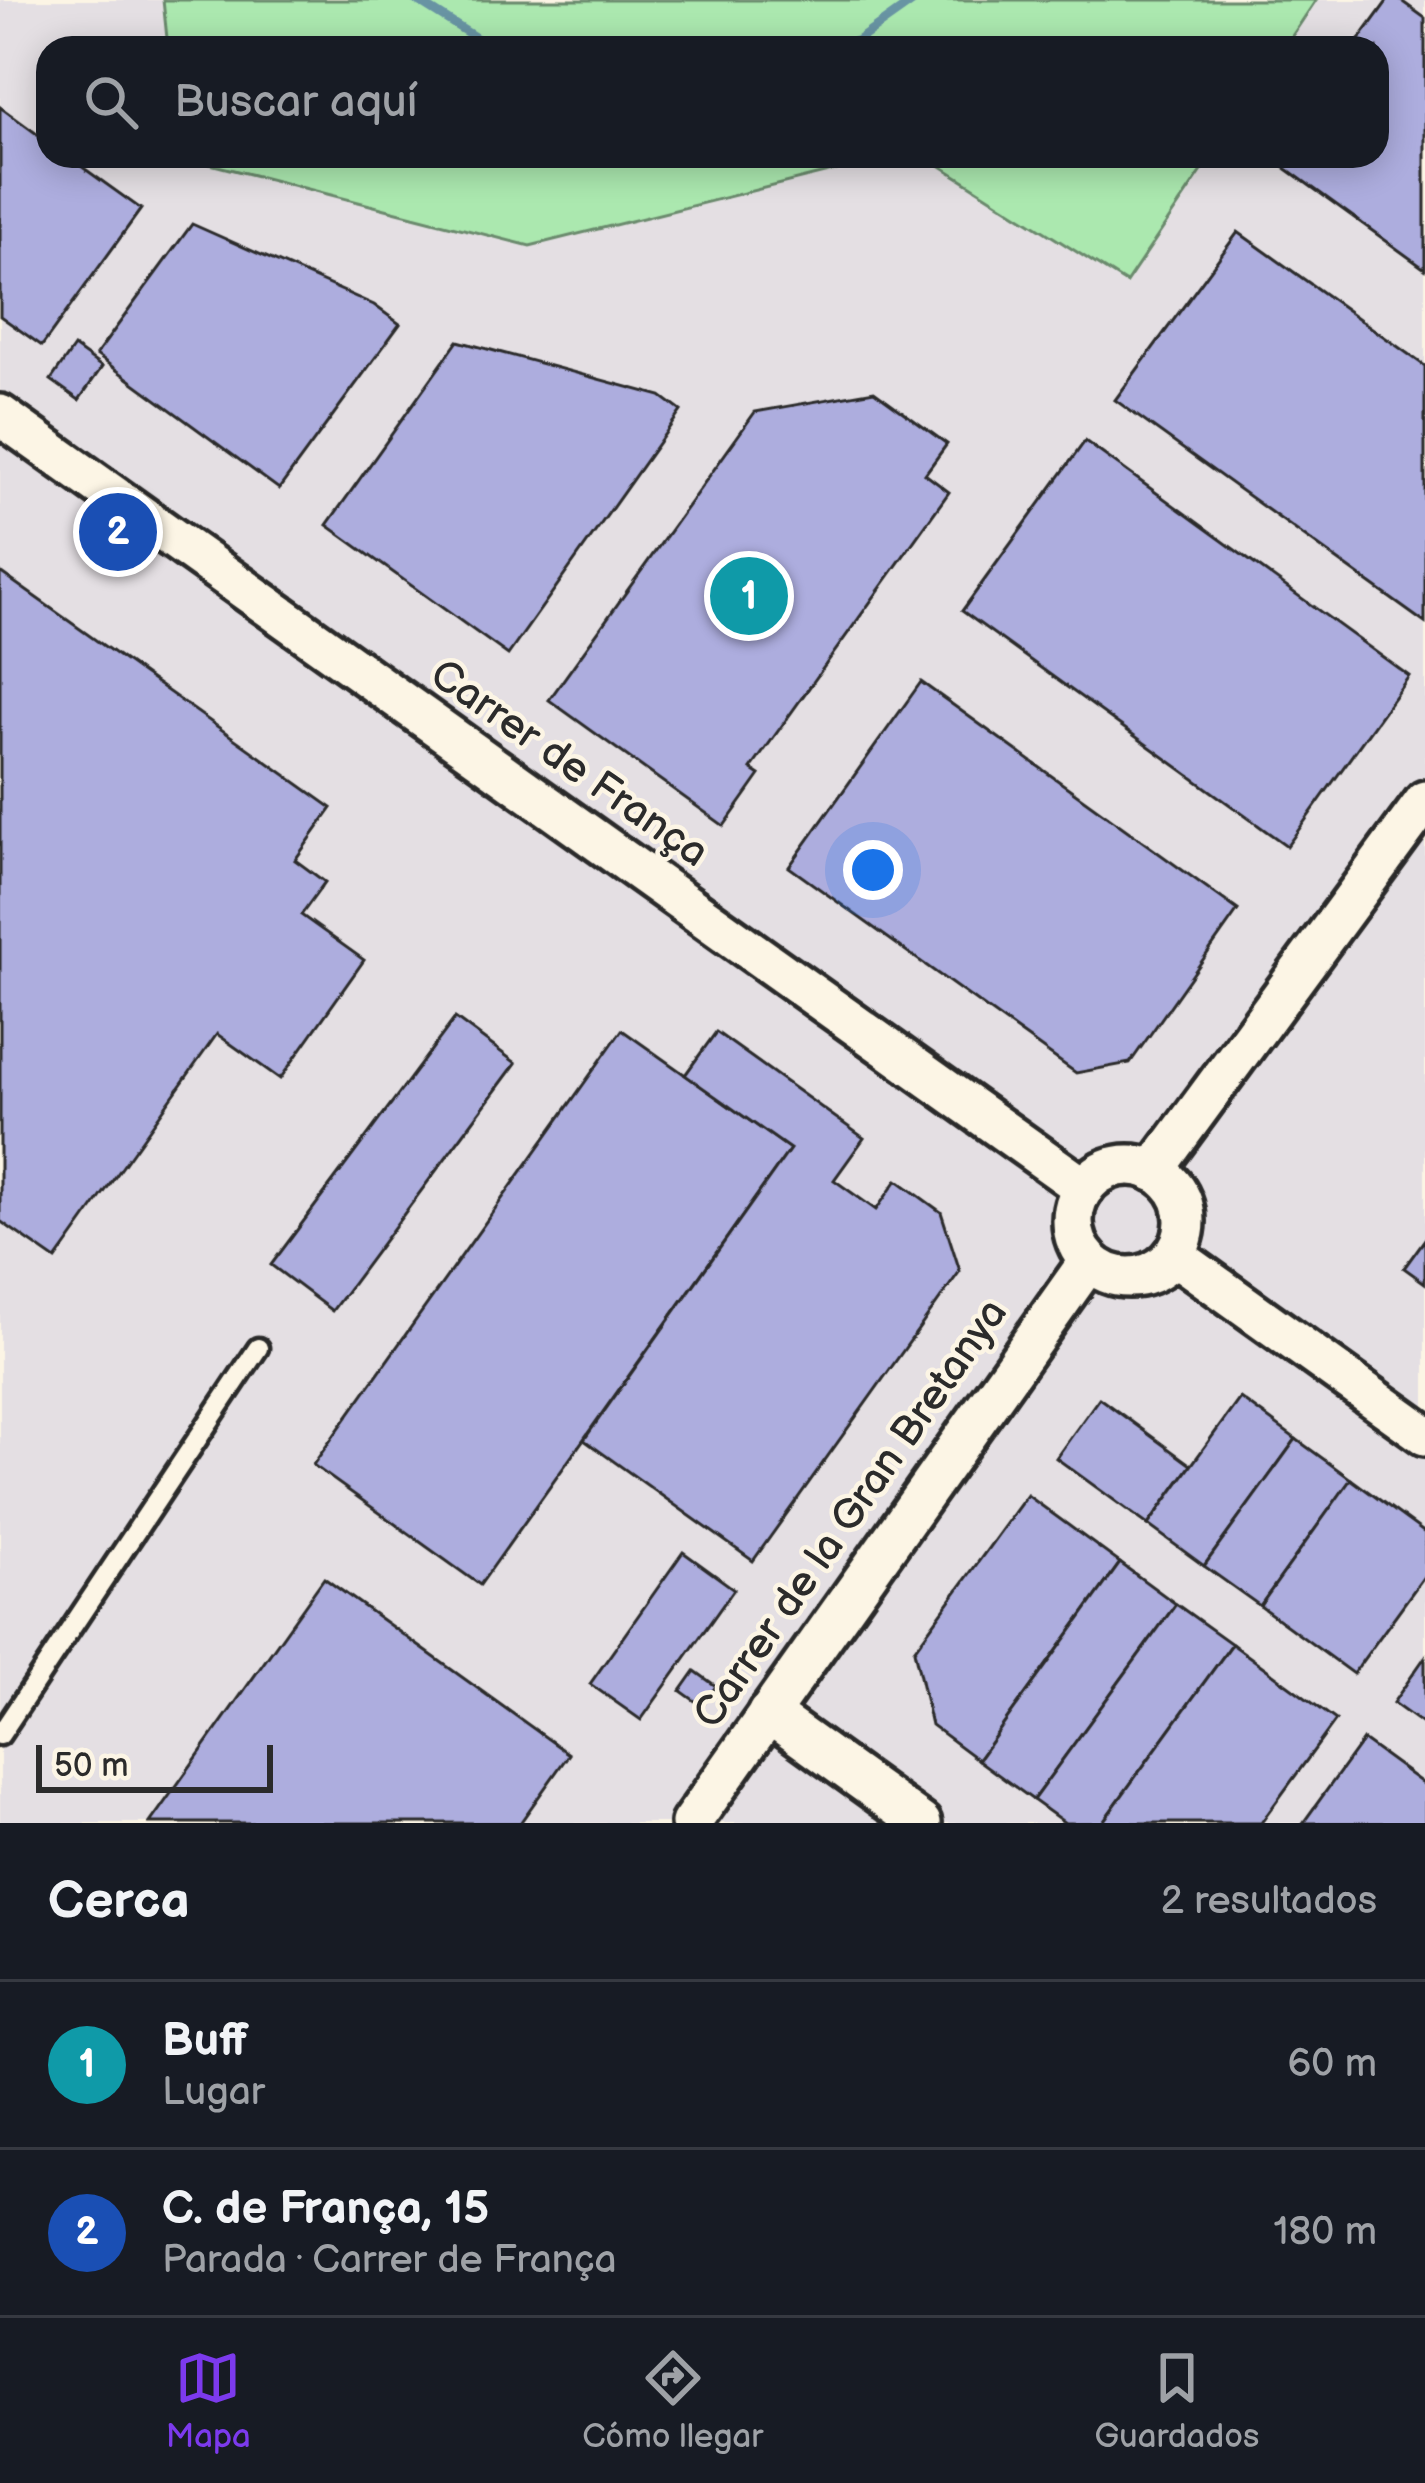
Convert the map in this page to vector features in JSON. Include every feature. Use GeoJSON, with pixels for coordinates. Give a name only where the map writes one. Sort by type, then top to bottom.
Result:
{"type":"FeatureCollection","features":[{"type":"Feature","properties":{"kind":"street","name":"Carrer de França"},"geometry":{"type":"LineString","coordinates":[[0,416],[1084,1188]]}},
{"type":"Feature","properties":{"kind":"street"},"geometry":{"type":"LineString","coordinates":[[1153,1171],[1425,802]]}},
{"type":"Feature","properties":{"kind":"street"},"geometry":{"type":"LineString","coordinates":[[1115,1167],[1153,1171],[1171,1184],[1182,1204],[1185,1226],[1174,1255],[1156,1270],[1133,1277],[1109,1274],[1089,1261],[1080,1248],[1074,1226],[1077,1202],[1084,1188],[1115,1167]]}},
{"type":"Feature","properties":{"kind":"street"},"geometry":{"type":"LineString","coordinates":[[1174,1255],[1425,1435]]}},
{"type":"Feature","properties":{"kind":"street","name":"Carrer de la Gran Bretanya"},"geometry":{"type":"LineString","coordinates":[[691,1823],[1089,1261]]}},
{"type":"Feature","properties":{"kind":"street"},"geometry":{"type":"LineString","coordinates":[[768,1713],[921,1823]]}},
{"type":"Feature","properties":{"kind":"lane"},"geometry":{"type":"LineString","coordinates":[[0,1735],[258,1348]]}},
{"type":"Feature","properties":{"kind":"shaded area"},"geometry":{"type":"Polygon","coordinates":[[[0,0],[163,0],[166,36],[36,36],[36,168],[226,168],[530,246],[845,168],[944,168],[1126,283],[1204,168],[1389,168],[1389,36],[1292,36],[1316,0],[1425,0],[1425,1823],[0,1823],[0,0]]]}},
{"type":"Feature","properties":{"kind":"green space"},"geometry":{"type":"Polygon","coordinates":[[[163,0],[1316,0],[1292,36],[167,36],[163,0]]]}},
{"type":"Feature","properties":{"kind":"green space"},"geometry":{"type":"Polygon","coordinates":[[[226,168],[845,168],[530,246],[226,168]]]}},
{"type":"Feature","properties":{"kind":"green space"},"geometry":{"type":"Polygon","coordinates":[[[944,168],[1204,168],[1126,283],[944,168]]]}},
{"type":"Feature","properties":{"kind":"building"},"geometry":{"type":"Polygon","coordinates":[[[1388,0],[1400,0],[1425,18],[1425,269],[1285,168],[1389,168],[1389,36],[1362,36],[1388,0]]]}},
{"type":"Feature","properties":{"kind":"building"},"geometry":{"type":"Polygon","coordinates":[[[0,107],[36,133],[36,168],[84,168],[141,209],[42,346],[0,316],[0,107]]]}},
{"type":"Feature","properties":{"kind":"building"},"geometry":{"type":"Polygon","coordinates":[[[192,224],[374,305],[400,324],[279,489],[96,355],[192,224]]]}},
{"type":"Feature","properties":{"kind":"building"},"geometry":{"type":"Polygon","coordinates":[[[1238,232],[1425,366],[1425,623],[1115,400],[1238,232]]]}},
{"type":"Feature","properties":{"kind":"building"},"geometry":{"type":"Polygon","coordinates":[[[458,341],[661,396],[681,411],[508,655],[327,525],[458,341]]]}},
{"type":"Feature","properties":{"kind":"building"},"geometry":{"type":"Polygon","coordinates":[[[74,347],[102,367],[79,400],[51,380],[74,347]]]}},
{"type":"Feature","properties":{"kind":"building"},"geometry":{"type":"Polygon","coordinates":[[[874,391],[947,444],[925,474],[949,492],[751,769],[760,775],[724,826],[549,700],[755,412],[874,391]]]}},
{"type":"Feature","properties":{"kind":"building"},"geometry":{"type":"Polygon","coordinates":[[[1085,441],[1409,676],[1287,846],[962,611],[1085,441]]]}},
{"type":"Feature","properties":{"kind":"building"},"geometry":{"type":"Polygon","coordinates":[[[0,572],[332,808],[295,860],[325,882],[301,915],[364,960],[280,1079],[217,1034],[56,1260],[0,1221],[0,572]]]}},
{"type":"Feature","properties":{"kind":"building"},"geometry":{"type":"Polygon","coordinates":[[[921,682],[1238,910],[1130,1063],[1076,1073],[789,867],[921,682]]]}},
{"type":"Feature","properties":{"kind":"building"},"geometry":{"type":"Polygon","coordinates":[[[455,1018],[516,1063],[332,1311],[271,1265],[455,1018]]]}},
{"type":"Feature","properties":{"kind":"building"},"geometry":{"type":"Polygon","coordinates":[[[622,1030],[790,1149],[480,1585],[313,1465],[622,1030]]]}},
{"type":"Feature","properties":{"kind":"building"},"geometry":{"type":"Polygon","coordinates":[[[716,1032],[864,1138],[834,1180],[876,1210],[897,1180],[941,1212],[960,1271],[753,1561],[584,1440],[790,1149],[685,1075],[716,1032]]]}},
{"type":"Feature","properties":{"kind":"building"},"geometry":{"type":"Polygon","coordinates":[[[1425,1239],[1425,1283],[1404,1268],[1425,1239]]]}},
{"type":"Feature","properties":{"kind":"building"},"geometry":{"type":"Polygon","coordinates":[[[1099,1398],[1191,1465],[1148,1525],[1056,1458],[1099,1398]]]}},
{"type":"Feature","properties":{"kind":"building"},"geometry":{"type":"Polygon","coordinates":[[[1240,1398],[1296,1439],[1204,1566],[1148,1525],[1240,1398]]]}},
{"type":"Feature","properties":{"kind":"building"},"geometry":{"type":"Polygon","coordinates":[[[1296,1439],[1351,1479],[1260,1606],[1204,1566],[1296,1439]]]}},
{"type":"Feature","properties":{"kind":"building"},"geometry":{"type":"Polygon","coordinates":[[[1351,1479],[1425,1533],[1425,1575],[1353,1674],[1260,1606],[1351,1479]]]}},
{"type":"Feature","properties":{"kind":"building"},"geometry":{"type":"Polygon","coordinates":[[[1027,1495],[1120,1563],[978,1760],[931,1725],[914,1650],[1027,1495]]]}},
{"type":"Feature","properties":{"kind":"building"},"geometry":{"type":"Polygon","coordinates":[[[683,1552],[734,1589],[641,1720],[590,1684],[683,1552]]]}},
{"type":"Feature","properties":{"kind":"building"},"geometry":{"type":"Polygon","coordinates":[[[1120,1563],[1176,1604],[1033,1800],[978,1760],[1120,1563]]]}},
{"type":"Feature","properties":{"kind":"building"},"geometry":{"type":"Polygon","coordinates":[[[324,1578],[569,1754],[520,1823],[150,1823],[324,1578]]]}},
{"type":"Feature","properties":{"kind":"building"},"geometry":{"type":"Polygon","coordinates":[[[1176,1604],[1232,1644],[1102,1823],[1065,1823],[1033,1800],[1176,1604]]]}},
{"type":"Feature","properties":{"kind":"building"},"geometry":{"type":"Polygon","coordinates":[[[1232,1644],[1336,1720],[1261,1823],[1102,1823],[1232,1644]]]}},
{"type":"Feature","properties":{"kind":"building"},"geometry":{"type":"Polygon","coordinates":[[[1425,1657],[1425,1726],[1393,1703],[1425,1657]]]}},
{"type":"Feature","properties":{"kind":"building"},"geometry":{"type":"Polygon","coordinates":[[[695,1671],[716,1686],[702,1706],[681,1691],[695,1671]]]}},
{"type":"Feature","properties":{"kind":"building"},"geometry":{"type":"Polygon","coordinates":[[[1363,1740],[1425,1785],[1425,1823],[1303,1823],[1363,1740]]]}},
{"type":"Feature","properties":{"kind":"waterway"},"geometry":{"type":"LineString","coordinates":[[416,0],[473,36]]}},
{"type":"Feature","properties":{"kind":"waterway"},"geometry":{"type":"LineString","coordinates":[[864,36],[915,0]]}},
{"type":"Feature","properties":{"kind":"place","name":"C. de França, 15"},"geometry":{"type":"Point","coordinates":[118,532]}},
{"type":"Feature","properties":{"kind":"place","name":"Buff"},"geometry":{"type":"Point","coordinates":[749,596]}}]}
